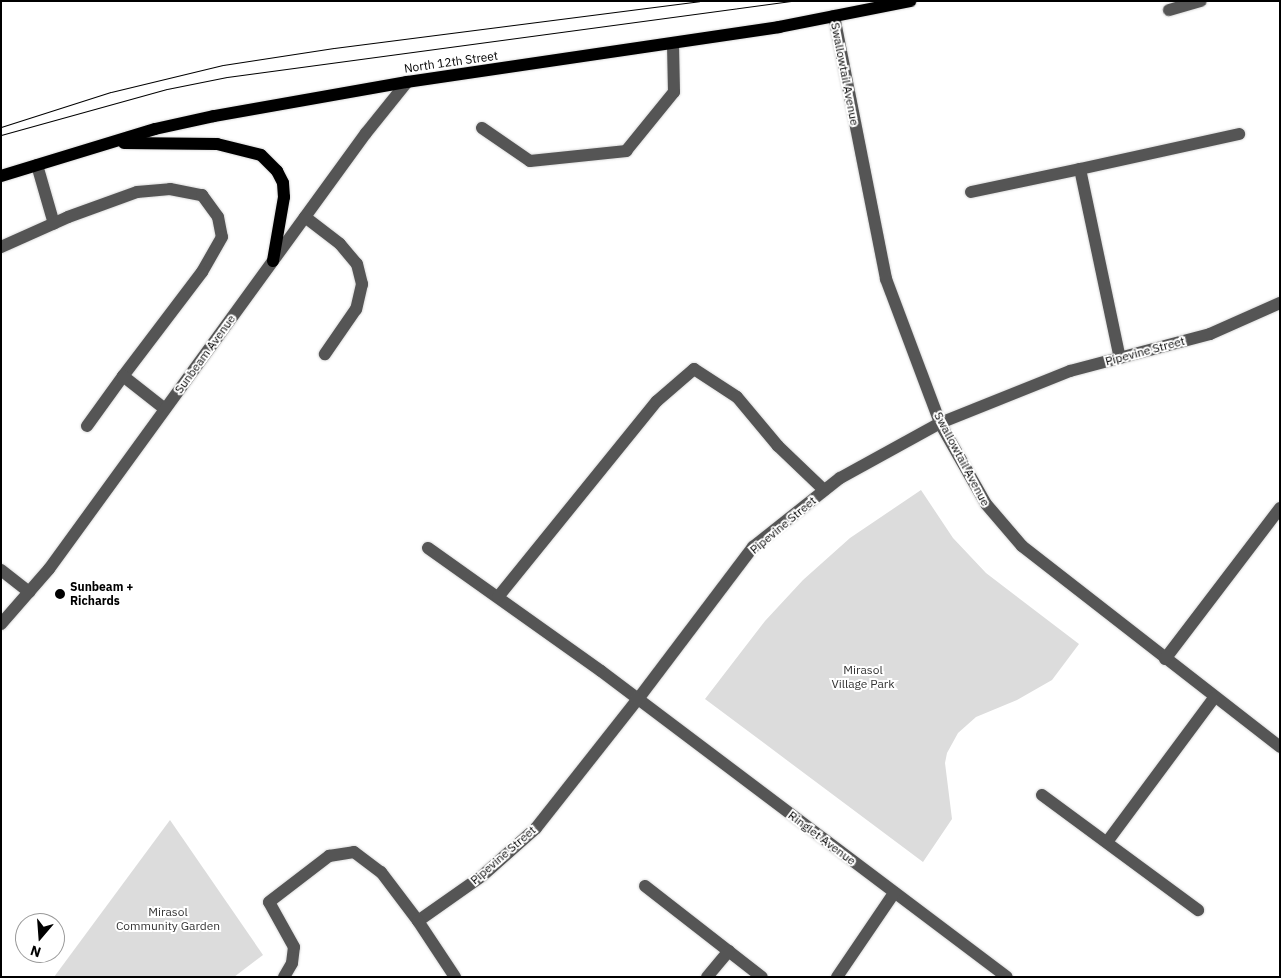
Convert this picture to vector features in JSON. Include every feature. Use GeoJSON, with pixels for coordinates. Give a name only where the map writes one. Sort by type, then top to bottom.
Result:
{"type":"FeatureCollection","features":[{"type":"Feature","properties":{"kind":"main road","name":"North 12th Street"},"geometry":{"type":"LineString","coordinates":[[1,176],[156,129],[214,116],[407,82],[672,44],[910,1]]}},
{"type":"Feature","properties":{"kind":"main road"},"geometry":{"type":"LineString","coordinates":[[112,143],[217,144],[251,150],[261,155],[277,171],[282,183],[284,197],[273,261]]}},
{"type":"Feature","properties":{"kind":"street"},"geometry":{"type":"LineString","coordinates":[[1170,10],[1201,1]]}},
{"type":"Feature","properties":{"kind":"street","name":"Swallowtail Avenue"},"geometry":{"type":"LineString","coordinates":[[834,16],[886,279],[940,423],[986,504],[1022,546],[1214,698],[1280,747]]}},
{"type":"Feature","properties":{"kind":"street"},"geometry":{"type":"LineString","coordinates":[[482,128],[530,161],[626,151],[674,92],[672,44]]}},
{"type":"Feature","properties":{"kind":"street","name":"Sunbeam Avenue"},"geometry":{"type":"LineString","coordinates":[[1,624],[49,569],[366,133],[407,82]]}},
{"type":"Feature","properties":{"kind":"street"},"geometry":{"type":"LineString","coordinates":[[971,192],[1239,134]]}},
{"type":"Feature","properties":{"kind":"street"},"geometry":{"type":"LineString","coordinates":[[37,165],[54,224]]}},
{"type":"Feature","properties":{"kind":"street"},"geometry":{"type":"LineString","coordinates":[[1080,169],[1120,358]]}},
{"type":"Feature","properties":{"kind":"street"},"geometry":{"type":"LineString","coordinates":[[1,247],[137,192],[170,189],[202,195],[218,217],[222,237],[202,272],[87,426]]}},
{"type":"Feature","properties":{"kind":"street"},"geometry":{"type":"LineString","coordinates":[[305,217],[340,244],[357,264],[362,284],[356,309],[325,354]]}},
{"type":"Feature","properties":{"kind":"street","name":"Pipevine Street"},"geometry":{"type":"LineString","coordinates":[[418,921],[482,876],[536,828],[638,699],[753,547],[840,478],[940,423],[1070,371],[1210,334],[1280,303]]}},
{"type":"Feature","properties":{"kind":"street"},"geometry":{"type":"LineString","coordinates":[[498,597],[657,401],[694,369],[737,397],[778,446],[824,490]]}},
{"type":"Feature","properties":{"kind":"street"},"geometry":{"type":"LineString","coordinates":[[123,376],[165,409]]}},
{"type":"Feature","properties":{"kind":"street"},"geometry":{"type":"LineString","coordinates":[[1165,659],[1280,508]]}},
{"type":"Feature","properties":{"kind":"street","name":"Ringlet Avenue"},"geometry":{"type":"LineString","coordinates":[[428,548],[638,699],[1007,977]]}},
{"type":"Feature","properties":{"kind":"street"},"geometry":{"type":"LineString","coordinates":[[1,570],[29,592]]}},
{"type":"Feature","properties":{"kind":"street"},"geometry":{"type":"LineString","coordinates":[[1107,842],[1214,698]]}},
{"type":"Feature","properties":{"kind":"street"},"geometry":{"type":"LineString","coordinates":[[1042,795],[1198,910]]}},
{"type":"Feature","properties":{"kind":"street"},"geometry":{"type":"LineString","coordinates":[[284,977],[292,963],[294,947],[269,902],[329,856],[354,852],[381,872],[418,921],[455,977]]}},
{"type":"Feature","properties":{"kind":"street"},"geometry":{"type":"LineString","coordinates":[[645,886],[762,977]]}},
{"type":"Feature","properties":{"kind":"street"},"geometry":{"type":"LineString","coordinates":[[837,977],[894,893]]}},
{"type":"Feature","properties":{"kind":"street"},"geometry":{"type":"LineString","coordinates":[[707,977],[729,951]]}},
{"type":"Feature","properties":{"kind":"green space","name":"Mirasol Village Park"},"geometry":{"type":"Polygon","coordinates":[[[921,490],[953,538],[986,573],[1079,644],[1052,680],[1017,700],[976,717],[958,733],[947,753],[945,763],[952,819],[923,862],[705,699],[765,621],[803,580],[850,538],[921,490]]]}},
{"type":"Feature","properties":{"kind":"green space","name":"Mirasol Community Garden"},"geometry":{"type":"Polygon","coordinates":[[[170,820],[263,955],[234,977],[54,977],[170,820]]]}},
{"type":"Feature","properties":{"kind":"tram line"},"geometry":{"type":"LineString","coordinates":[[1,127],[111,92],[223,65],[334,48],[699,1]]}},
{"type":"Feature","properties":{"kind":"tram line"},"geometry":{"type":"LineString","coordinates":[[1,135],[167,89],[227,77],[791,1]]}},
{"type":"Feature","properties":{"kind":"place","name":"Sunbeam + Richards"},"geometry":{"type":"Point","coordinates":[60,594]}}]}
